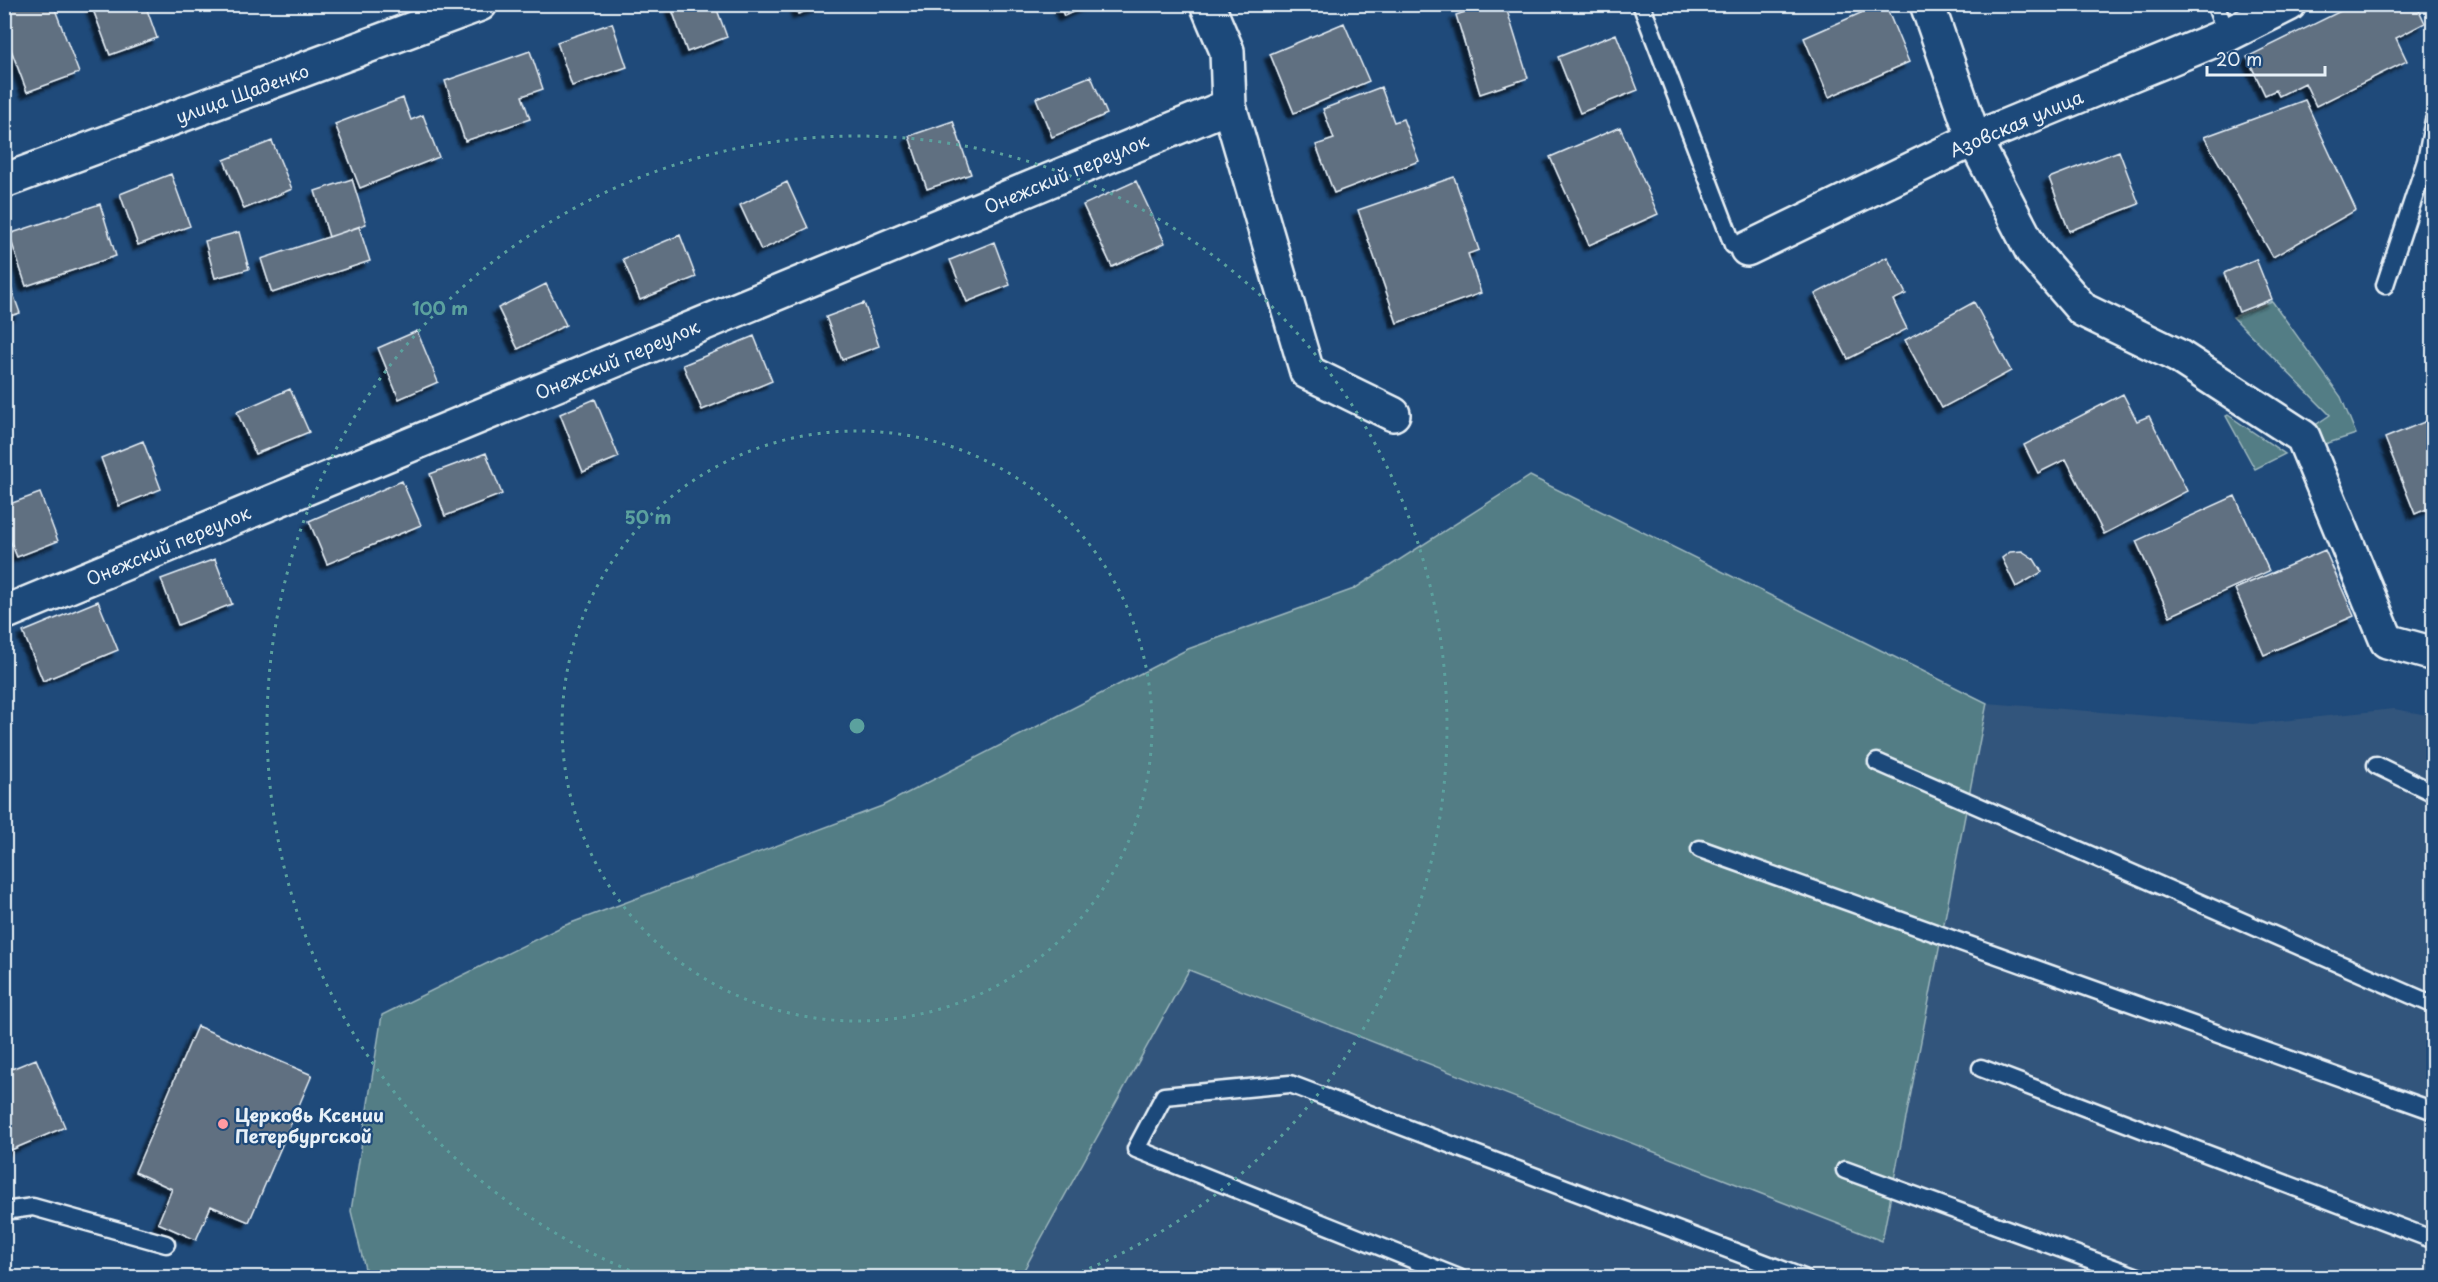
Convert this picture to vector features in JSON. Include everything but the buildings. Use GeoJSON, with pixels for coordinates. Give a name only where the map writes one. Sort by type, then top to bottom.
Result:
{"type":"FeatureCollection","features":[{"type":"Feature","properties":{"kind":"street","name":"улица Щаденко"},"geometry":{"type":"LineString","coordinates":[[4,181],[480,4]]}},
{"type":"Feature","properties":{"kind":"street"},"geometry":{"type":"LineString","coordinates":[[1207,4],[1227,51],[1229,106],[1307,372],[1393,414]]}},
{"type":"Feature","properties":{"kind":"street"},"geometry":{"type":"LineString","coordinates":[[1927,4],[1974,139],[2032,251],[2083,310],[2178,356],[2302,437],[2387,641],[2433,654]]}},
{"type":"Feature","properties":{"kind":"street","name":"Азовская улица"},"geometry":{"type":"LineString","coordinates":[[1747,249],[1974,139],[2227,35],[2289,4]]}},
{"type":"Feature","properties":{"kind":"street","name":"Онежский переулок"},"geometry":{"type":"LineString","coordinates":[[4,613],[1229,106]]}},
{"type":"Feature","properties":{"kind":"lane"},"geometry":{"type":"LineString","coordinates":[[1641,4],[1733,244],[1747,249]]}},
{"type":"Feature","properties":{"kind":"lane"},"geometry":{"type":"LineString","coordinates":[[2215,4],[2227,35]]}},
{"type":"Feature","properties":{"kind":"lane"},"geometry":{"type":"LineString","coordinates":[[2385,285],[2426,161],[2433,120]]}},
{"type":"Feature","properties":{"kind":"lane"},"geometry":{"type":"LineString","coordinates":[[1877,762],[2433,1005]]}},
{"type":"Feature","properties":{"kind":"lane"},"geometry":{"type":"LineString","coordinates":[[2376,765],[2433,793]]}},
{"type":"Feature","properties":{"kind":"lane"},"geometry":{"type":"LineString","coordinates":[[1700,849],[2433,1111]]}},
{"type":"Feature","properties":{"kind":"lane"},"geometry":{"type":"LineString","coordinates":[[1981,1068],[2433,1240]]}},
{"type":"Feature","properties":{"kind":"lane"},"geometry":{"type":"LineString","coordinates":[[1459,1278],[1136,1149],[1164,1096],[1290,1084],[1804,1278]]}},
{"type":"Feature","properties":{"kind":"lane"},"geometry":{"type":"LineString","coordinates":[[1845,1170],[2141,1278]]}},
{"type":"Feature","properties":{"kind":"lane"},"geometry":{"type":"LineString","coordinates":[[4,1211],[33,1208],[166,1244]]}},
{"type":"Feature","properties":{"kind":"shaded area"},"geometry":{"type":"Polygon","coordinates":[[[1987,703],[2252,724],[2394,709],[2433,716],[2433,1277],[1020,1278],[1189,969],[1882,1241],[1987,703]]]}},
{"type":"Feature","properties":{"kind":"green space"},"geometry":{"type":"Polygon","coordinates":[[[2272,301],[2341,397],[2356,434],[2325,444],[2314,426],[2330,415],[2233,317],[2272,301]]]}},
{"type":"Feature","properties":{"kind":"green space"},"geometry":{"type":"Polygon","coordinates":[[[2228,415],[2285,454],[2255,469],[2226,416],[2228,415]]]}},
{"type":"Feature","properties":{"kind":"green space"},"geometry":{"type":"Polygon","coordinates":[[[1530,476],[1987,703],[1882,1241],[1189,970],[1020,1277],[367,1277],[351,1211],[382,1015],[563,926],[882,806],[1188,649],[1354,589],[1530,476]]]}},
{"type":"Feature","properties":{"kind":"place","name":"Церковь Ксении Петербургской"},"geometry":{"type":"Point","coordinates":[223,1124]}}]}
